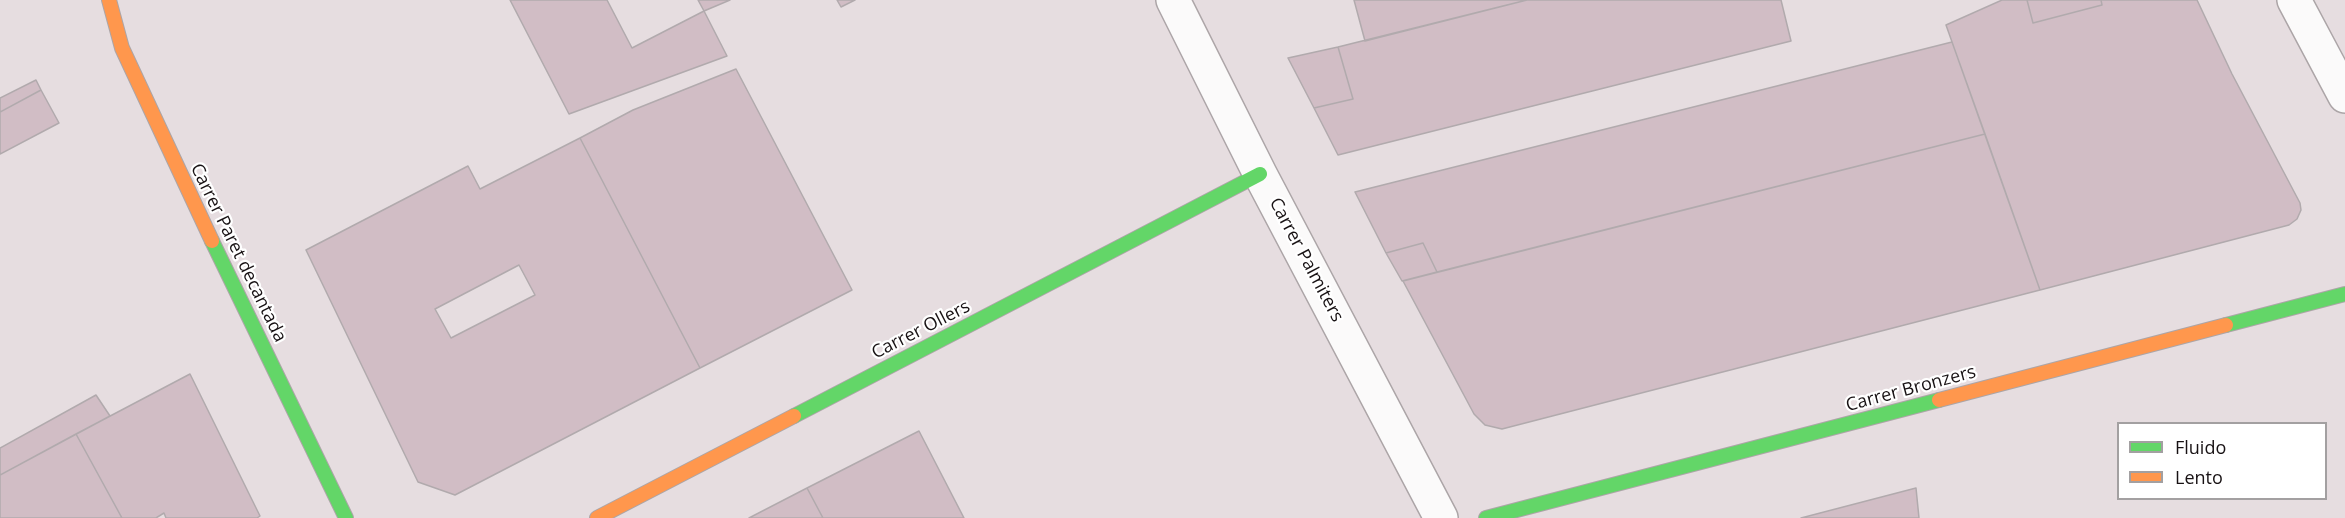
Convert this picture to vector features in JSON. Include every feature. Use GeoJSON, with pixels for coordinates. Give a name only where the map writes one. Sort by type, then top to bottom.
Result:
{"type":"FeatureCollection","features":[{"type":"Feature","properties":{"kind":"street","name":"Carrer Paret decantada"},"geometry":{"type":"LineString","coordinates":[[109,0],[127,58],[210,237],[346,518]]}},
{"type":"Feature","properties":{"kind":"street","name":"Carrer Palmiters"},"geometry":{"type":"LineString","coordinates":[[1173,0],[1260,174],[1441,518]]}},
{"type":"Feature","properties":{"kind":"street"},"geometry":{"type":"LineString","coordinates":[[2294,0],[2345,96]]}},
{"type":"Feature","properties":{"kind":"street","name":"Carrer Ollers"},"geometry":{"type":"LineString","coordinates":[[597,518],[1260,174]]}},
{"type":"Feature","properties":{"kind":"street","name":"Carrer Bronzers"},"geometry":{"type":"LineString","coordinates":[[1486,518],[2345,294]]}},
{"type":"Feature","properties":{"kind":"building"},"geometry":{"type":"Polygon","coordinates":[[[510,0],[607,0],[632,48],[704,11],[727,56],[569,114],[510,0]]]}},
{"type":"Feature","properties":{"kind":"building"},"geometry":{"type":"Polygon","coordinates":[[[698,0],[730,0],[704,11],[698,0]]]}},
{"type":"Feature","properties":{"kind":"building"},"geometry":{"type":"Polygon","coordinates":[[[837,0],[855,0],[841,7],[837,0]]]}},
{"type":"Feature","properties":{"kind":"building"},"geometry":{"type":"Polygon","coordinates":[[[1354,0],[1527,0],[1365,41],[1354,0]]]}},
{"type":"Feature","properties":{"kind":"building"},"geometry":{"type":"Polygon","coordinates":[[[1527,0],[1781,0],[1791,41],[1338,155],[1314,108],[1353,99],[1338,47],[1527,0]]]}},
{"type":"Feature","properties":{"kind":"building"},"geometry":{"type":"Polygon","coordinates":[[[2002,0],[2027,0],[2033,23],[2102,5],[2101,0],[2197,0],[2232,74],[2300,203],[2301,210],[2297,219],[2289,225],[2040,290],[1946,25],[2002,0]]]}},
{"type":"Feature","properties":{"kind":"building"},"geometry":{"type":"Polygon","coordinates":[[[2027,0],[2101,0],[2102,5],[2033,23],[2027,0]]]}},
{"type":"Feature","properties":{"kind":"building"},"geometry":{"type":"Polygon","coordinates":[[[1952,42],[1985,134],[1437,272],[1423,243],[1386,253],[1355,192],[1952,42]]]}},
{"type":"Feature","properties":{"kind":"building"},"geometry":{"type":"Polygon","coordinates":[[[1338,47],[1353,99],[1314,108],[1288,58],[1338,47]]]}},
{"type":"Feature","properties":{"kind":"building"},"geometry":{"type":"Polygon","coordinates":[[[736,69],[852,290],[700,368],[580,138],[633,110],[736,69]]]}},
{"type":"Feature","properties":{"kind":"building"},"geometry":{"type":"Polygon","coordinates":[[[36,80],[41,90],[0,112],[0,98],[36,80]]]}},
{"type":"Feature","properties":{"kind":"building"},"geometry":{"type":"Polygon","coordinates":[[[41,90],[59,123],[0,154],[0,112],[41,90]]]}},
{"type":"Feature","properties":{"kind":"building"},"geometry":{"type":"Polygon","coordinates":[[[1985,134],[2040,290],[1502,429],[1485,425],[1474,414],[1403,281],[1985,134]]]}},
{"type":"Feature","properties":{"kind":"building"},"geometry":{"type":"Polygon","coordinates":[[[580,138],[700,368],[455,495],[418,482],[306,250],[468,166],[480,189],[580,138]],[[519,265],[435,309],[451,338],[535,295],[519,265]]]}},
{"type":"Feature","properties":{"kind":"building"},"geometry":{"type":"Polygon","coordinates":[[[1423,243],[1437,272],[1402,281],[1386,253],[1423,243]]]}},
{"type":"Feature","properties":{"kind":"building"},"geometry":{"type":"Polygon","coordinates":[[[190,374],[260,516],[257,518],[166,518],[164,513],[156,518],[122,518],[76,434],[190,374]]]}},
{"type":"Feature","properties":{"kind":"building"},"geometry":{"type":"Polygon","coordinates":[[[96,395],[110,416],[0,475],[0,448],[96,395]]]}},
{"type":"Feature","properties":{"kind":"building"},"geometry":{"type":"Polygon","coordinates":[[[919,431],[964,518],[823,518],[807,488],[919,431]]]}},
{"type":"Feature","properties":{"kind":"building"},"geometry":{"type":"Polygon","coordinates":[[[76,434],[122,518],[0,518],[0,475],[76,434]]]}},
{"type":"Feature","properties":{"kind":"building"},"geometry":{"type":"Polygon","coordinates":[[[807,488],[823,518],[749,518],[807,488]]]}},
{"type":"Feature","properties":{"kind":"building"},"geometry":{"type":"Polygon","coordinates":[[[1916,488],[1919,518],[1801,518],[1916,488]]]}},
{"type":"Feature","properties":{"kind":"traffic: fast"},"geometry":{"type":"LineString","coordinates":[[794,416],[1260,174]]}},
{"type":"Feature","properties":{"kind":"traffic: fast"},"geometry":{"type":"LineString","coordinates":[[212,241],[346,518]]}},
{"type":"Feature","properties":{"kind":"traffic: fast"},"geometry":{"type":"LineString","coordinates":[[2226,325],[2345,294]]}},
{"type":"Feature","properties":{"kind":"traffic: fast"},"geometry":{"type":"LineString","coordinates":[[1486,518],[1939,400]]}},
{"type":"Feature","properties":{"kind":"traffic: slow"},"geometry":{"type":"LineString","coordinates":[[109,0],[122,48],[212,241]]}},
{"type":"Feature","properties":{"kind":"traffic: slow"},"geometry":{"type":"LineString","coordinates":[[1939,400],[2226,325]]}},
{"type":"Feature","properties":{"kind":"traffic: slow"},"geometry":{"type":"LineString","coordinates":[[597,518],[794,416]]}}]}
